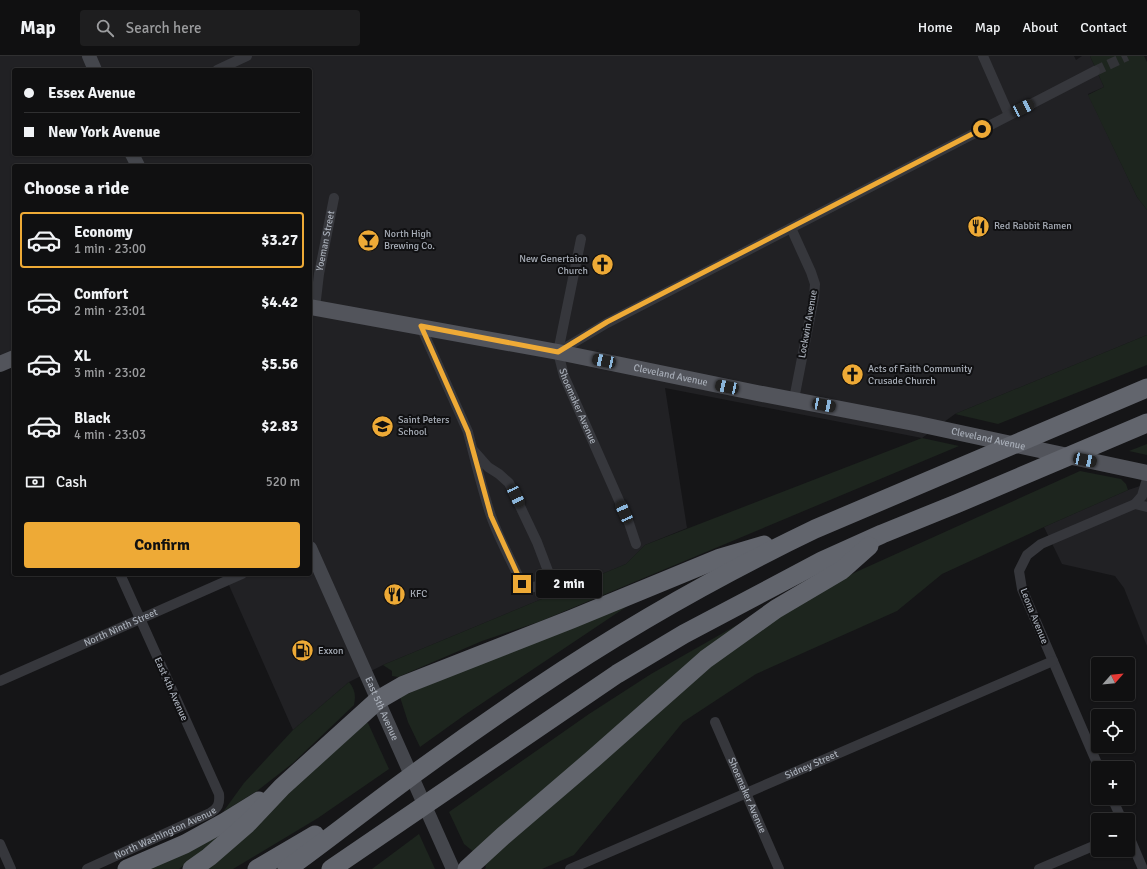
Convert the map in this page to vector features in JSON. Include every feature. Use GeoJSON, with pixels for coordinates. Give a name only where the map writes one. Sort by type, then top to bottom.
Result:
{"type":"FeatureCollection","features":[{"type":"Feature","properties":{"kind":"highway"},"geometry":{"type":"LineString","coordinates":[[287,869],[392,790],[536,688],[612,640],[699,589],[771,550],[815,529],[1147,388]]}},
{"type":"Feature","properties":{"kind":"highway"},"geometry":{"type":"LineString","coordinates":[[331,869],[416,813],[617,674],[684,634],[822,562],[882,534],[1147,423]]}},
{"type":"Feature","properties":{"kind":"highway"},"geometry":{"type":"LineString","coordinates":[[192,869],[247,824],[282,787],[378,700],[404,685],[572,619],[720,558],[815,529]]}},
{"type":"Feature","properties":{"kind":"highway"},"geometry":{"type":"LineString","coordinates":[[467,869],[497,841],[706,659],[776,609],[842,570],[882,534]]}},
{"type":"Feature","properties":{"kind":"highway"},"geometry":{"type":"LineString","coordinates":[[127,869],[185,844],[225,822],[282,787]]}},
{"type":"Feature","properties":{"kind":"highway"},"geometry":{"type":"LineString","coordinates":[[257,869],[392,790]]}},
{"type":"Feature","properties":{"kind":"highway"},"geometry":{"type":"LineString","coordinates":[[349,869],[416,813]]}},
{"type":"Feature","properties":{"kind":"main road"},"geometry":{"type":"LineString","coordinates":[[89,56],[94,68]]}},
{"type":"Feature","properties":{"kind":"main road","name":"Cleveland Avenue"},"geometry":{"type":"LineString","coordinates":[[312,307],[558,352],[757,393],[914,423],[1147,473]]}},
{"type":"Feature","properties":{"kind":"main road"},"geometry":{"type":"LineString","coordinates":[[0,364],[12,359]]}},
{"type":"Feature","properties":{"kind":"main road","name":"East 5th Avenue"},"geometry":{"type":"LineString","coordinates":[[312,552],[451,865]]}},
{"type":"Feature","properties":{"kind":"street"},"geometry":{"type":"LineString","coordinates":[[221,68],[247,56]]}},
{"type":"Feature","properties":{"kind":"street"},"geometry":{"type":"LineString","coordinates":[[983,56],[1009,115]]}},
{"type":"Feature","properties":{"kind":"street"},"geometry":{"type":"LineString","coordinates":[[558,352],[607,322],[1095,71]]}},
{"type":"Feature","properties":{"kind":"street","name":"Yoeman Street"},"geometry":{"type":"LineString","coordinates":[[312,307],[319,279],[334,198]]}},
{"type":"Feature","properties":{"kind":"street","name":"Lockwin Avenue"},"geometry":{"type":"LineString","coordinates":[[791,228],[815,284],[794,399]]}},
{"type":"Feature","properties":{"kind":"street","name":"Shoemaker Avenue"},"geometry":{"type":"LineString","coordinates":[[581,239],[558,352],[564,376],[629,524],[636,544]]}},
{"type":"Feature","properties":{"kind":"street"},"geometry":{"type":"LineString","coordinates":[[421,326],[468,432],[491,516],[522,584],[529,588],[538,586],[546,580],[548,570],[516,496],[509,483],[488,467],[473,450]]}},
{"type":"Feature","properties":{"kind":"street"},"geometry":{"type":"LineString","coordinates":[[1147,479],[1142,496],[1135,504],[1147,507]]}},
{"type":"Feature","properties":{"kind":"street","name":"Leona Avenue"},"geometry":{"type":"LineString","coordinates":[[1096,761],[1022,589],[1019,571],[1027,555],[1041,544],[1135,504]]}},
{"type":"Feature","properties":{"kind":"street","name":"East 4th Avenue"},"geometry":{"type":"LineString","coordinates":[[121,576],[219,794],[219,806]]}},
{"type":"Feature","properties":{"kind":"street","name":"North Ninth Street"},"geometry":{"type":"LineString","coordinates":[[0,681],[238,576]]}},
{"type":"Feature","properties":{"kind":"street","name":"Sidney Street"},"geometry":{"type":"LineString","coordinates":[[570,869],[1053,661]]}},
{"type":"Feature","properties":{"kind":"street","name":"Shoemaker Avenue"},"geometry":{"type":"LineString","coordinates":[[715,722],[779,869]]}},
{"type":"Feature","properties":{"kind":"street","name":"North Washington Avenue"},"geometry":{"type":"LineString","coordinates":[[88,869],[210,813],[219,806]]}},
{"type":"Feature","properties":{"kind":"street"},"geometry":{"type":"LineString","coordinates":[[0,844],[11,869]]}},
{"type":"Feature","properties":{"kind":"street"},"geometry":{"type":"LineString","coordinates":[[1038,869],[1091,847]]}},
{"type":"Feature","properties":{"kind":"street"},"geometry":{"type":"LineString","coordinates":[[1135,850],[1143,869]]}},
{"type":"Feature","properties":{"kind":"shaded area"},"geometry":{"type":"Polygon","coordinates":[[[0,56],[1074,56],[1076,60],[1082,56],[1090,56],[1104,87],[1088,94],[1137,197],[1147,210],[1147,335],[955,414],[922,438],[665,388],[687,528],[645,545],[626,564],[383,665],[349,682],[293,730],[225,576],[312,576],[312,164],[12,164],[12,362],[0,367],[0,56]]]}},
{"type":"Feature","properties":{"kind":"shaded area"},"geometry":{"type":"Polygon","coordinates":[[[1090,56],[1144,56],[1147,62],[1147,210],[1137,197],[1088,95],[1104,87],[1090,56]]]}},
{"type":"Feature","properties":{"kind":"shaded area"},"geometry":{"type":"Polygon","coordinates":[[[1147,335],[1147,365],[998,424],[955,414],[1147,335]]]}},
{"type":"Feature","properties":{"kind":"shaded area"},"geometry":{"type":"Polygon","coordinates":[[[922,438],[959,446],[541,621],[482,641],[398,677],[392,676],[392,671],[383,665],[626,564],[645,545],[922,438]]]}},
{"type":"Feature","properties":{"kind":"shaded area"},"geometry":{"type":"Polygon","coordinates":[[[1147,444],[1147,455],[1129,451],[1147,444]]]}},
{"type":"Feature","properties":{"kind":"shaded area"},"geometry":{"type":"Polygon","coordinates":[[[1080,471],[1121,479],[1126,484],[1128,490],[942,574],[897,611],[756,674],[683,722],[574,855],[542,869],[485,869],[486,867],[484,864],[735,646],[806,598],[856,572],[1080,471]]]}},
{"type":"Feature","properties":{"kind":"shaded area"},"geometry":{"type":"Polygon","coordinates":[[[1146,484],[1147,646],[1124,588],[1115,576],[1062,564],[1044,527],[1128,490],[1146,484]]]}},
{"type":"Feature","properties":{"kind":"shaded area"},"geometry":{"type":"Polygon","coordinates":[[[632,603],[466,714],[420,747],[408,722],[400,697],[516,648],[632,603]]]}},
{"type":"Feature","properties":{"kind":"shaded area"},"geometry":{"type":"Polygon","coordinates":[[[751,617],[475,853],[464,844],[449,812],[589,714],[651,674],[751,617]]]}},
{"type":"Feature","properties":{"kind":"shaded area"},"geometry":{"type":"Polygon","coordinates":[[[349,682],[353,687],[355,699],[354,705],[293,763],[257,791],[223,812],[244,783],[293,730],[349,682]]]}},
{"type":"Feature","properties":{"kind":"shaded area"},"geometry":{"type":"Polygon","coordinates":[[[365,723],[368,723],[389,769],[318,818],[233,869],[203,869],[365,723]]]}},
{"type":"Feature","properties":{"kind":"shaded area"},"geometry":{"type":"Polygon","coordinates":[[[216,834],[219,838],[179,869],[145,869],[216,834]]]}},
{"type":"Feature","properties":{"kind":"shaded area"},"geometry":{"type":"Polygon","coordinates":[[[419,834],[435,869],[372,869],[419,834]]]}},
{"type":"Feature","properties":{"kind":"tunnel"},"geometry":{"type":"LineString","coordinates":[[1095,71],[1127,56]]}},
{"type":"Feature","properties":{"kind":"place","name":"Red Rabbit Ramen"},"geometry":{"type":"Point","coordinates":[979,226]}},
{"type":"Feature","properties":{"kind":"place","name":"North High Brewing Co."},"geometry":{"type":"Point","coordinates":[368,240]}},
{"type":"Feature","properties":{"kind":"place","name":"New Genertaion Church"},"geometry":{"type":"Point","coordinates":[603,265]}},
{"type":"Feature","properties":{"kind":"place","name":"Acts of Faith Community Crusade Church"},"geometry":{"type":"Point","coordinates":[853,375]}},
{"type":"Feature","properties":{"kind":"place","name":"Saint Peters School"},"geometry":{"type":"Point","coordinates":[383,426]}},
{"type":"Feature","properties":{"kind":"place","name":"KFC"},"geometry":{"type":"Point","coordinates":[394,594]}},
{"type":"Feature","properties":{"kind":"place","name":"Exxon"},"geometry":{"type":"Point","coordinates":[302,651]}},
{"type":"Feature","properties":{"kind":"route"},"geometry":{"type":"LineString","coordinates":[[522,584],[491,516],[468,432],[421,326],[558,352],[607,322],[982,129]]}}]}
